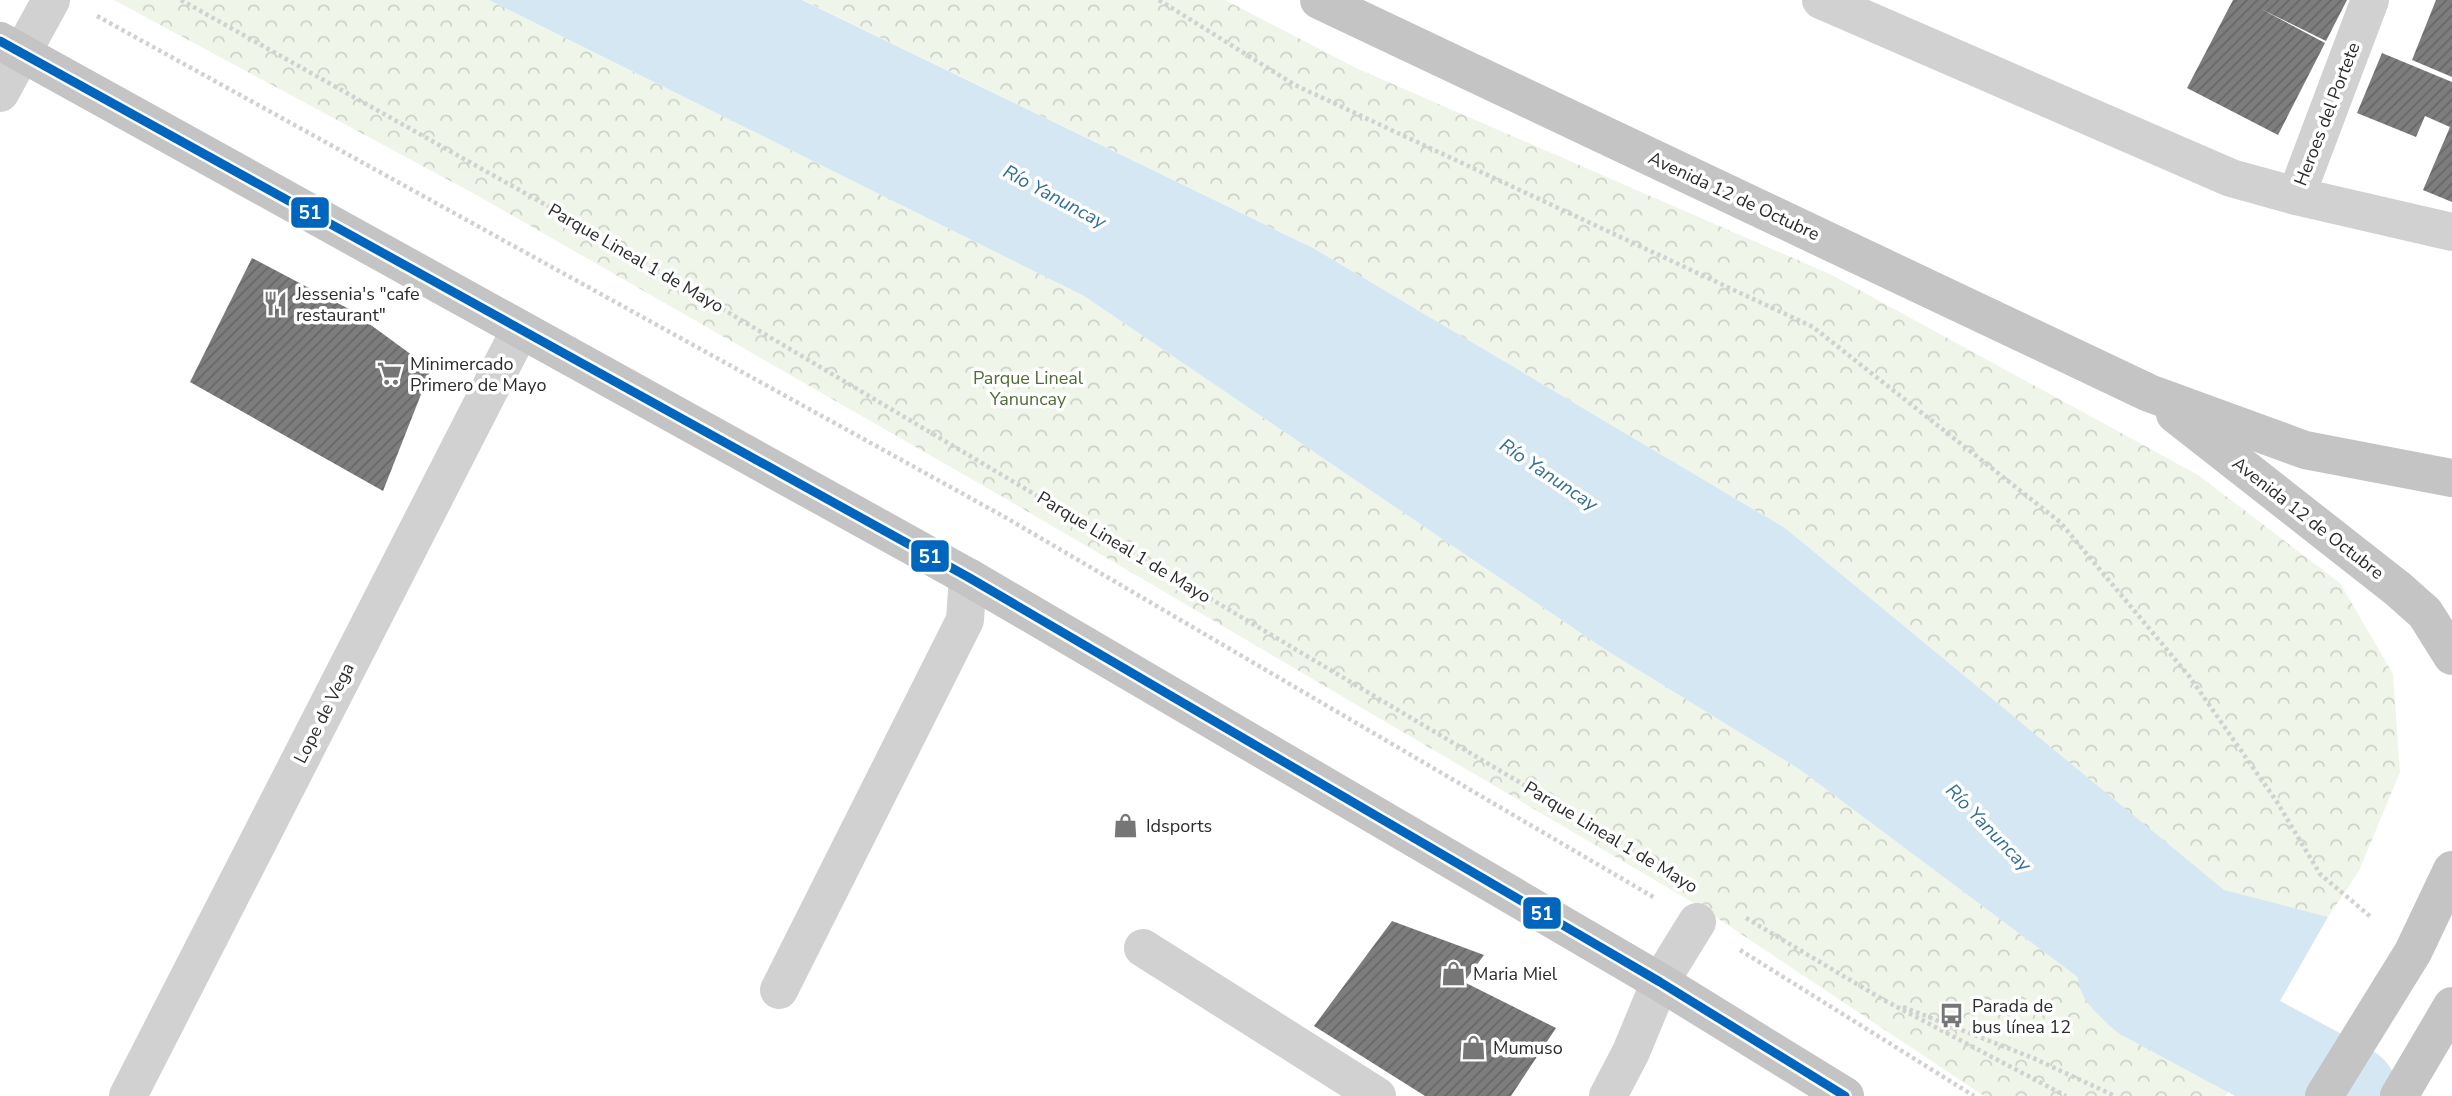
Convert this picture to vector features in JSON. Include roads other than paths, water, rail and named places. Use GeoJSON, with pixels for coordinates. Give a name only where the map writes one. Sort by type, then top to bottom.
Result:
{"type":"FeatureCollection","features":[{"type":"Feature","properties":{"kind":"main road","name":"Avenida 12 de Octubre"},"geometry":{"type":"LineString","coordinates":[[1319,0],[2149,393],[2305,450],[2452,478]]}},
{"type":"Feature","properties":{"kind":"main road"},"geometry":{"type":"LineString","coordinates":[[11,47],[968,577],[1660,982],[1845,1096]]}},
{"type":"Feature","properties":{"kind":"main road","name":"Avenida 12 de Octubre"},"geometry":{"type":"LineString","coordinates":[[2149,393],[2398,589],[2425,613],[2452,656]]}},
{"type":"Feature","properties":{"kind":"main road"},"geometry":{"type":"LineString","coordinates":[[2323,1096],[2413,953],[2452,870]]}},
{"type":"Feature","properties":{"kind":"main road"},"geometry":{"type":"LineString","coordinates":[[2399,1096],[2452,1006]]}},
{"type":"Feature","properties":{"kind":"street"},"geometry":{"type":"LineString","coordinates":[[0,93],[11,47],[51,0]]}},
{"type":"Feature","properties":{"kind":"street"},"geometry":{"type":"LineString","coordinates":[[1821,0],[2231,178],[2296,196]]}},
{"type":"Feature","properties":{"kind":"street","name":"Heroes del Portete"},"geometry":{"type":"LineString","coordinates":[[2370,0],[2296,196],[2452,232]]}},
{"type":"Feature","properties":{"kind":"street","name":"Lope de Vega"},"geometry":{"type":"LineString","coordinates":[[128,1096],[520,330]]}},
{"type":"Feature","properties":{"kind":"street"},"geometry":{"type":"LineString","coordinates":[[779,990],[965,620],[968,577]]}},
{"type":"Feature","properties":{"kind":"street"},"geometry":{"type":"LineString","coordinates":[[1608,1096],[1631,1052],[1660,982],[1697,922]]}},
{"type":"Feature","properties":{"kind":"street"},"geometry":{"type":"LineString","coordinates":[[1143,948],[1377,1096]]}},
{"type":"Feature","properties":{"kind":"water"},"geometry":{"type":"Polygon","coordinates":[[[489,0],[802,0],[1313,248],[1785,528],[2224,890],[2328,917],[2229,1090],[1799,769],[1606,650],[1084,296],[489,0]]]}},
{"type":"Feature","properties":{"kind":"waterway","name":"Río Yanuncay"},"geometry":{"type":"LineString","coordinates":[[2130,972],[2147,989],[2346,1096]]}},
{"type":"Feature","properties":{"kind":"place","name":"Jessenia's \"cafe restaurant\""},"geometry":{"type":"Point","coordinates":[276,304]}},
{"type":"Feature","properties":{"kind":"place","name":"Minimercado Primero de Mayo"},"geometry":{"type":"Point","coordinates":[390,374]}},
{"type":"Feature","properties":{"kind":"place","name":"Idsports"},"geometry":{"type":"Point","coordinates":[1126,826]}},
{"type":"Feature","properties":{"kind":"place","name":"Maria Miel"},"geometry":{"type":"Point","coordinates":[1453,974]}},
{"type":"Feature","properties":{"kind":"place","name":"Parada de bus línea 12"},"geometry":{"type":"Point","coordinates":[1952,1016]}},
{"type":"Feature","properties":{"kind":"place","name":"Mumuso"},"geometry":{"type":"Point","coordinates":[1473,1048]}},
{"type":"Feature","properties":{"kind":"park label","name":"Parque Lineal Yanuncay"},"geometry":{"type":"Point","coordinates":[1028,388]}}]}
